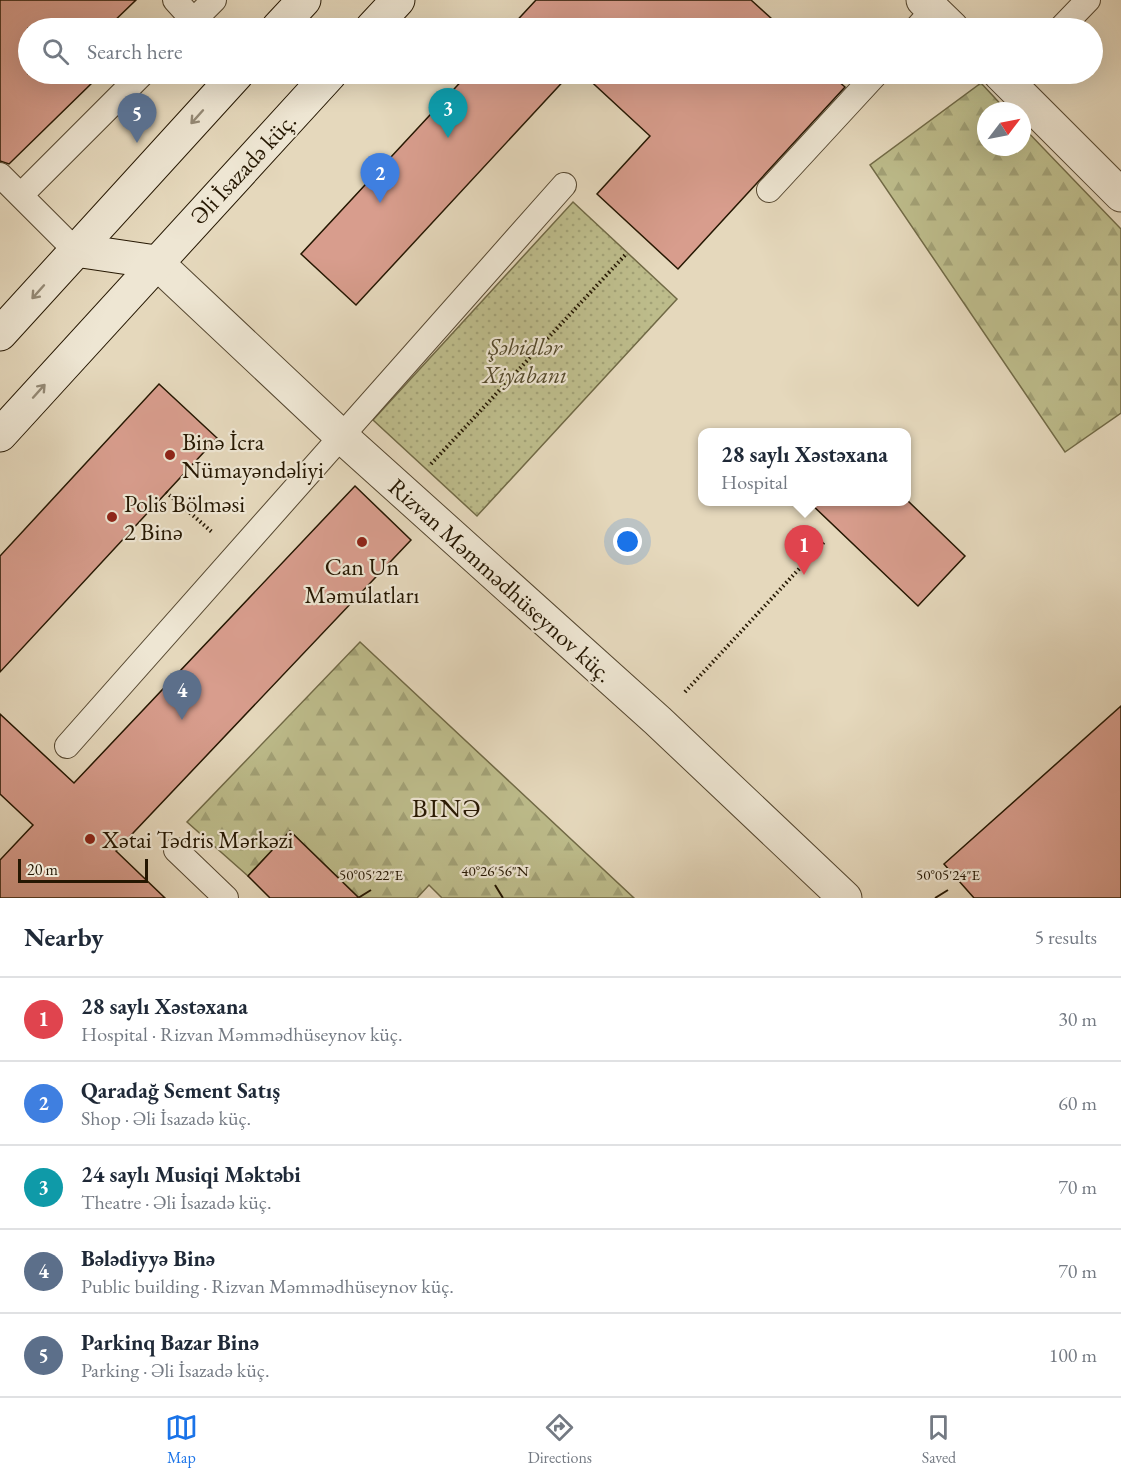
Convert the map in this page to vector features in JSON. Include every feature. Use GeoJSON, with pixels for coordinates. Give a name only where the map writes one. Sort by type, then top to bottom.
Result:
{"type":"FeatureCollection","features":[{"type":"Feature","properties":{"kind":"main road"},"geometry":{"type":"LineString","coordinates":[[287,18],[304,0]]}},
{"type":"Feature","properties":{"kind":"main road"},"geometry":{"type":"LineString","coordinates":[[381,18],[398,0]]}},
{"type":"Feature","properties":{"kind":"main road"},"geometry":{"type":"LineString","coordinates":[[0,334],[228,84]]}},
{"type":"Feature","properties":{"kind":"main road","name":"Əli İsazadə küç."},"geometry":{"type":"LineString","coordinates":[[0,435],[321,84]]}},
{"type":"Feature","properties":{"kind":"main road"},"geometry":{"type":"LineString","coordinates":[[1017,84],[1121,195]]}},
{"type":"Feature","properties":{"kind":"main road","name":"Rizvan Məmmədhüseynov küç."},"geometry":{"type":"LineString","coordinates":[[107,215],[341,436],[658,721],[845,898]]}},
{"type":"Feature","properties":{"kind":"main road"},"geometry":{"type":"LineString","coordinates":[[75,250],[156,262]]}},
{"type":"Feature","properties":{"kind":"lane"},"geometry":{"type":"LineString","coordinates":[[174,0],[186,18]]}},
{"type":"Feature","properties":{"kind":"lane"},"geometry":{"type":"LineString","coordinates":[[196,18],[213,0]]}},
{"type":"Feature","properties":{"kind":"lane"},"geometry":{"type":"LineString","coordinates":[[1071,18],[1088,0]]}},
{"type":"Feature","properties":{"kind":"lane"},"geometry":{"type":"LineString","coordinates":[[21,195],[132,84]]}},
{"type":"Feature","properties":{"kind":"lane"},"geometry":{"type":"LineString","coordinates":[[769,190],[867,84]]}},
{"type":"Feature","properties":{"kind":"lane"},"geometry":{"type":"LineString","coordinates":[[0,175],[75,250]]}},
{"type":"Feature","properties":{"kind":"lane"},"geometry":{"type":"LineString","coordinates":[[67,746],[564,184]]}},
{"type":"Feature","properties":{"kind":"lane"},"geometry":{"type":"LineString","coordinates":[[176,849],[226,898]]}},
{"type":"Feature","properties":{"kind":"path"},"geometry":{"type":"LineString","coordinates":[[427,470],[627,253]]}},
{"type":"Feature","properties":{"kind":"path"},"geometry":{"type":"LineString","coordinates":[[166,492],[238,554]]}},
{"type":"Feature","properties":{"kind":"path"},"geometry":{"type":"LineString","coordinates":[[658,721],[824,542]]}},
{"type":"Feature","properties":{"kind":"green space"},"geometry":{"type":"Polygon","coordinates":[[[980,84],[999,102],[977,102],[977,156],[1031,156],[1031,135],[1121,229],[1121,413],[1065,452],[870,165],[980,84]]]}},
{"type":"Feature","properties":{"kind":"green space","name":"Şəhidlər Xiyabanı"},"geometry":{"type":"Polygon","coordinates":[[[573,202],[677,299],[477,516],[373,420],[573,202]]]}},
{"type":"Feature","properties":{"kind":"green space"},"geometry":{"type":"Polygon","coordinates":[[[360,642],[634,898],[442,898],[429,885],[417,898],[359,898],[290,831],[248,876],[187,822],[360,642]]]}},
{"type":"Feature","properties":{"kind":"building"},"geometry":{"type":"Polygon","coordinates":[[[0,0],[136,0],[117,18],[18,18],[18,84],[91,84],[9,164],[0,161],[0,0]]]}},
{"type":"Feature","properties":{"kind":"building"},"geometry":{"type":"Polygon","coordinates":[[[536,0],[751,0],[771,18],[519,18],[536,0]]]}},
{"type":"Feature","properties":{"kind":"building"},"geometry":{"type":"Polygon","coordinates":[[[459,84],[561,84],[356,305],[301,254],[459,84]]]}},
{"type":"Feature","properties":{"kind":"building"},"geometry":{"type":"Polygon","coordinates":[[[594,84],[842,84],[845,87],[678,269],[597,194],[650,136],[594,84]]]}},
{"type":"Feature","properties":{"kind":"building"},"geometry":{"type":"Polygon","coordinates":[[[159,384],[217,438],[0,672],[0,556],[159,384]]]}},
{"type":"Feature","properties":{"kind":"building"},"geometry":{"type":"Polygon","coordinates":[[[355,486],[411,540],[116,851],[165,898],[0,898],[0,860],[33,825],[0,794],[0,714],[74,783],[355,486]]]}},
{"type":"Feature","properties":{"kind":"building"},"geometry":{"type":"Polygon","coordinates":[[[911,504],[965,556],[918,606],[813,506],[911,506],[911,504]]]}},
{"type":"Feature","properties":{"kind":"building"},"geometry":{"type":"Polygon","coordinates":[[[1121,706],[1121,898],[974,898],[944,864],[1121,706]]]}},
{"type":"Feature","properties":{"kind":"building"},"geometry":{"type":"Polygon","coordinates":[[[290,831],[359,898],[270,898],[248,876],[290,831]]]}},
{"type":"Feature","properties":{"kind":"place","name":"24 saylı Musiqi Məktəbi"},"geometry":{"type":"Point","coordinates":[448,138]}},
{"type":"Feature","properties":{"kind":"place","name":"Parkinq Bazar Binə"},"geometry":{"type":"Point","coordinates":[137,143]}},
{"type":"Feature","properties":{"kind":"place","name":"Qaradağ Sement Satış"},"geometry":{"type":"Point","coordinates":[380,203]}},
{"type":"Feature","properties":{"kind":"place","name":"Binǝ İcra Nümayəndəliyi"},"geometry":{"type":"Point","coordinates":[170,455]}},
{"type":"Feature","properties":{"kind":"place","name":"Polis Bölməsi 2 Binə"},"geometry":{"type":"Point","coordinates":[112,517]}},
{"type":"Feature","properties":{"kind":"place","name":"Can Un Məmulatları"},"geometry":{"type":"Point","coordinates":[362,542]}},
{"type":"Feature","properties":{"kind":"place","name":"28 saylı Xəstəxana"},"geometry":{"type":"Point","coordinates":[804,575]}},
{"type":"Feature","properties":{"kind":"place","name":"Bələdiyyə Binə"},"geometry":{"type":"Point","coordinates":[182,720]}},
{"type":"Feature","properties":{"kind":"place","name":"Xətai Tədris Mərkəzi"},"geometry":{"type":"Point","coordinates":[90,839]}},
{"type":"Feature","properties":{"kind":"district","name":"BINƏ"},"geometry":{"type":"Point","coordinates":[447,807]}}]}
